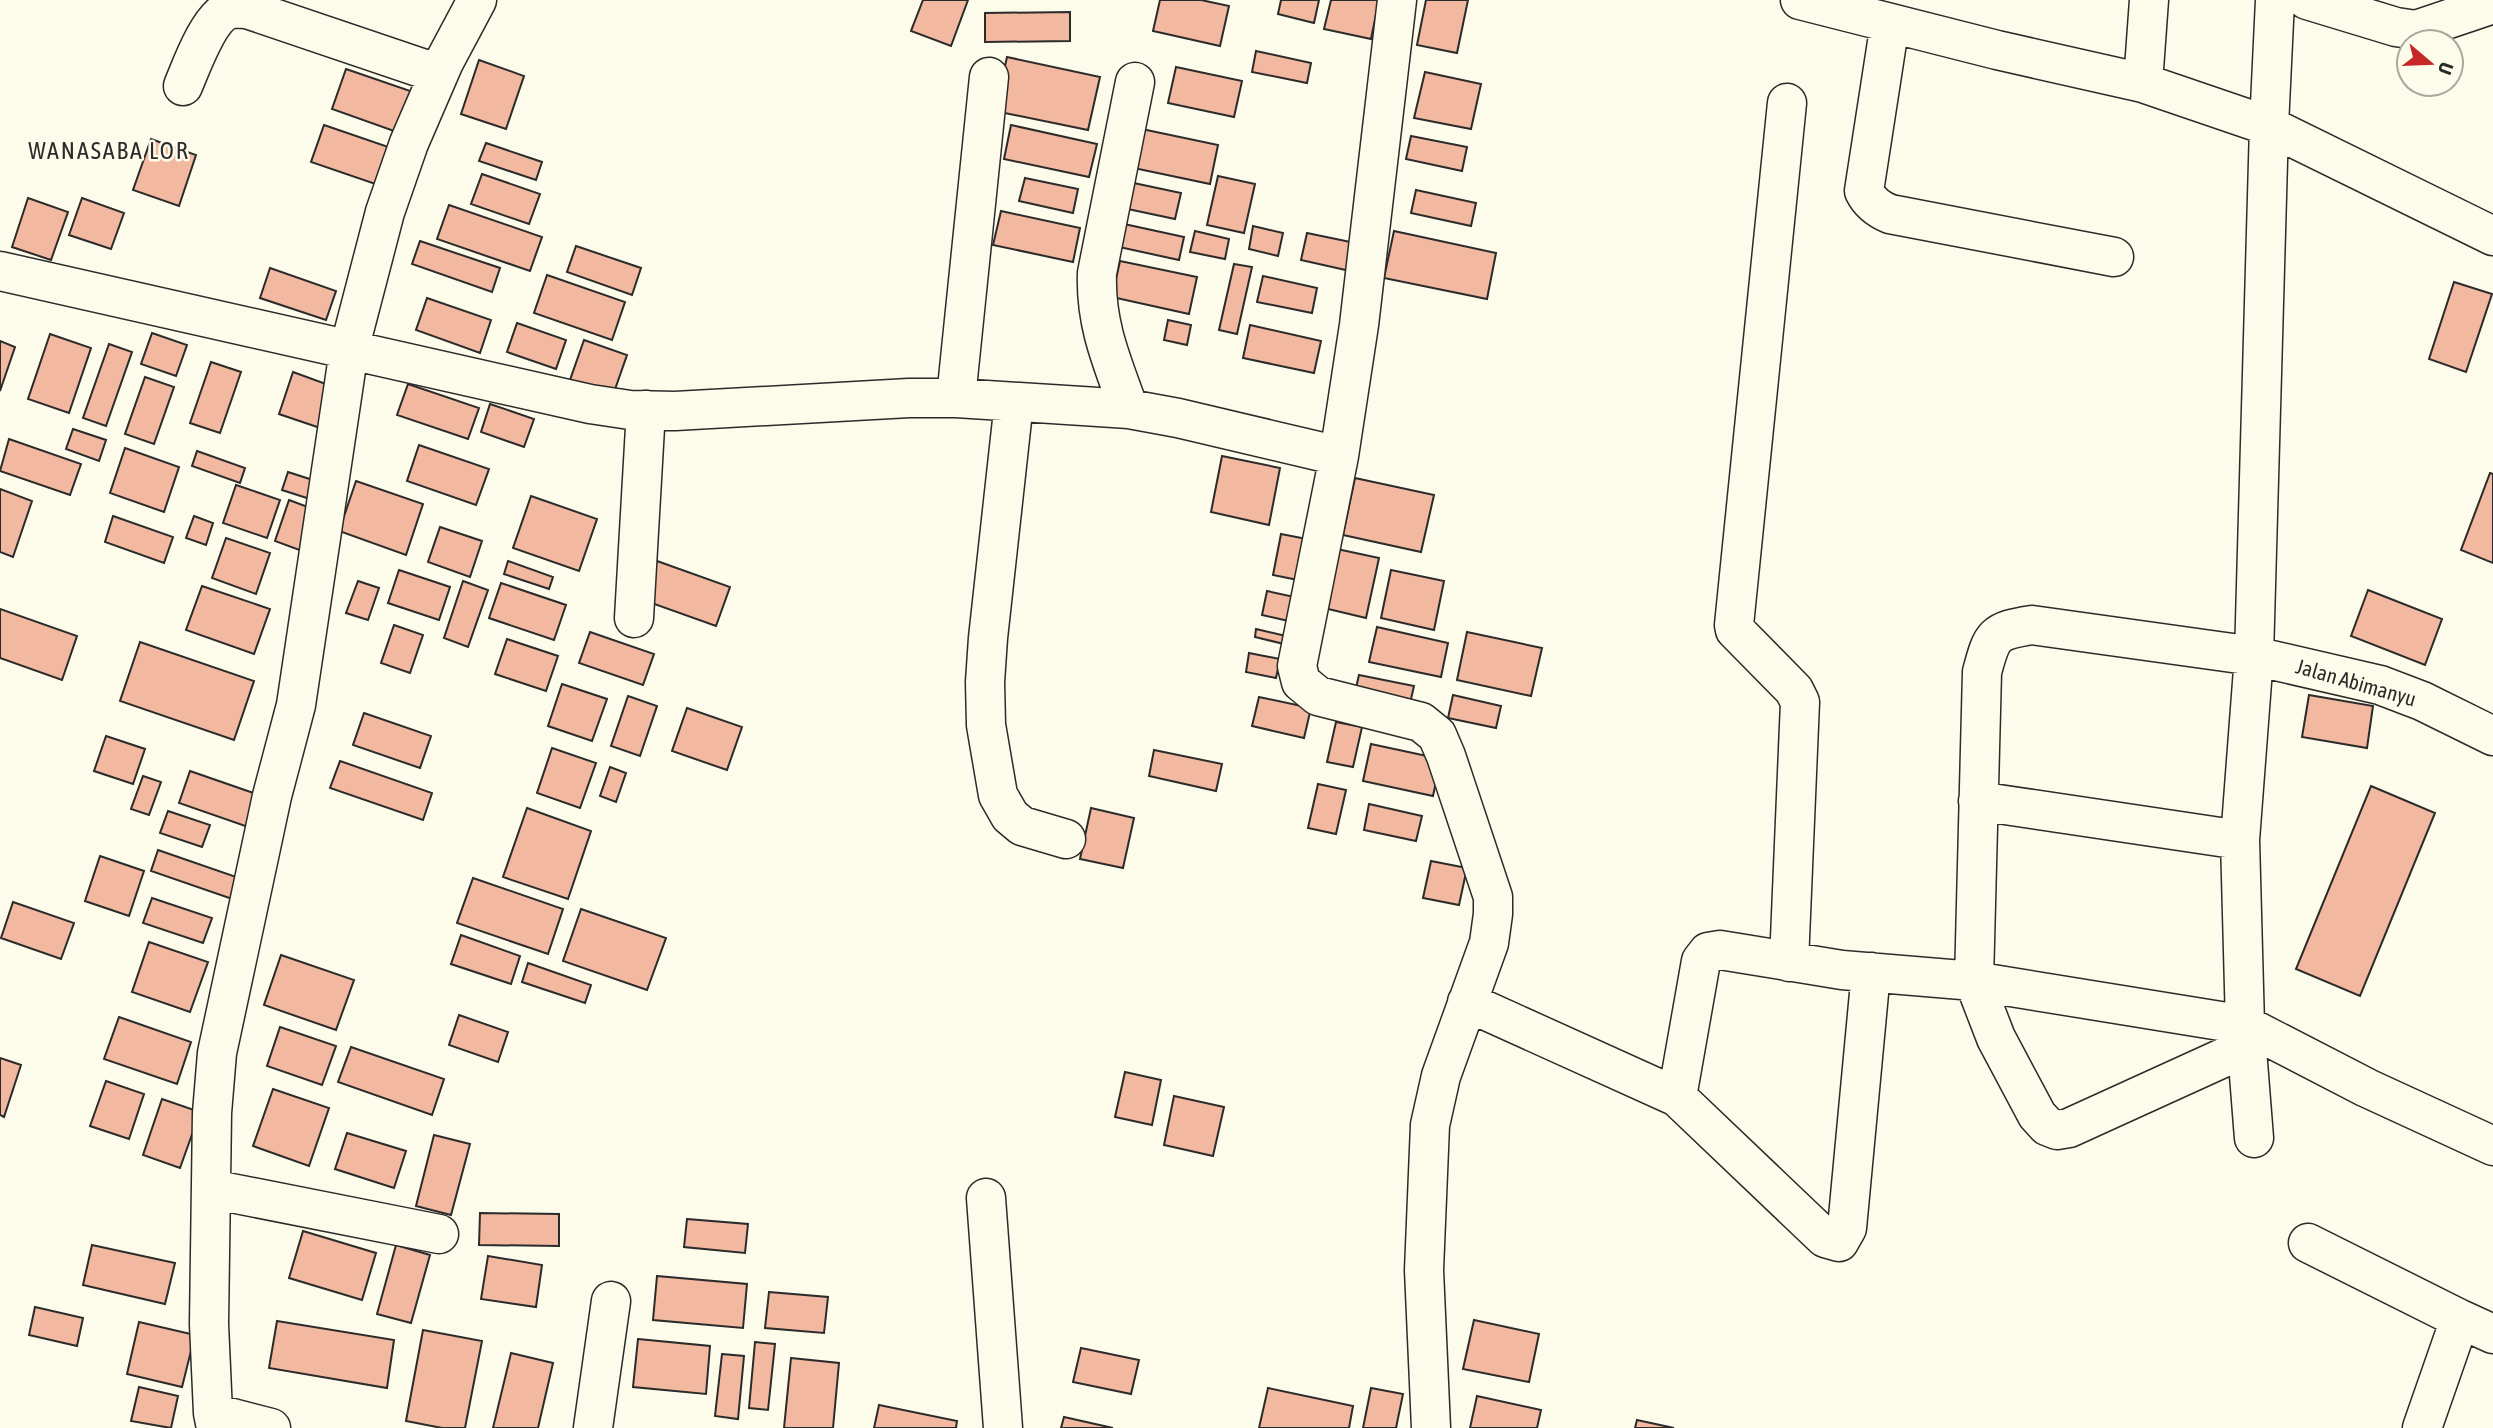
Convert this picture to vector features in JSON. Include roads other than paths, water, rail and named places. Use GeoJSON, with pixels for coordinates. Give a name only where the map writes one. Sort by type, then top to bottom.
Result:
{"type":"FeatureCollection","features":[{"type":"Feature","properties":{"kind":"street"},"geometry":{"type":"LineString","coordinates":[[271,1428],[214,1421],[209,1324],[212,1113],[217,1053],[272,796],[296,705],[349,350],[385,212],[409,144],[439,74],[477,0]]}},
{"type":"Feature","properties":{"kind":"street"},"geometry":{"type":"LineString","coordinates":[[1397,0],[1359,326],[1339,456],[1297,666],[1301,682],[1318,696],[1421,722],[1437,735],[1493,897],[1489,943],[1441,1076],[1430,1125],[1424,1269],[1431,1428]]}},
{"type":"Feature","properties":{"kind":"street"},"geometry":{"type":"LineString","coordinates":[[1800,0],[2143,83],[2269,126],[2493,236]]}},
{"type":"Feature","properties":{"kind":"street"},"geometry":{"type":"LineString","coordinates":[[2143,83],[2149,0]]}},
{"type":"Feature","properties":{"kind":"street"},"geometry":{"type":"LineString","coordinates":[[2254,1138],[2246,1036],[2240,840],[2254,656],[2269,126],[2276,0]]}},
{"type":"Feature","properties":{"kind":"street"},"geometry":{"type":"LineString","coordinates":[[2308,0],[2396,27],[2416,30],[2493,4]]}},
{"type":"Feature","properties":{"kind":"street"},"geometry":{"type":"LineString","coordinates":[[183,86],[207,33],[220,16],[230,9],[247,9],[439,74]]}},
{"type":"Feature","properties":{"kind":"street"},"geometry":{"type":"LineString","coordinates":[[1891,23],[1864,191],[1869,201],[1890,214],[2114,257]]}},
{"type":"Feature","properties":{"kind":"street"},"geometry":{"type":"LineString","coordinates":[[956,398],[989,77]]}},
{"type":"Feature","properties":{"kind":"street"},"geometry":{"type":"LineString","coordinates":[[1129,409],[1100,324],[1096,299],[1097,273],[1135,82]]}},
{"type":"Feature","properties":{"kind":"street"},"geometry":{"type":"LineString","coordinates":[[1787,103],[1734,625],[1735,631],[1794,690],[1800,702],[1789,962]]}},
{"type":"Feature","properties":{"kind":"street"},"geometry":{"type":"LineString","coordinates":[[0,271],[590,404],[675,411],[909,398],[956,398],[1129,409],[1339,456]]}},
{"type":"Feature","properties":{"kind":"street"},"geometry":{"type":"LineString","coordinates":[[1014,402],[988,638],[986,724],[998,795],[1010,816],[1023,826],[1066,839]]}},
{"type":"Feature","properties":{"kind":"street"},"geometry":{"type":"LineString","coordinates":[[634,618],[646,410]]}},
{"type":"Feature","properties":{"kind":"street","name":"Jalan Abimanyu"},"geometry":{"type":"LineString","coordinates":[[1974,981],[1982,672],[1990,642],[2006,629],[2032,625],[2254,656],[2381,685],[2422,701],[2493,736]]}},
{"type":"Feature","properties":{"kind":"street"},"geometry":{"type":"LineString","coordinates":[[1978,801],[2240,840]]}},
{"type":"Feature","properties":{"kind":"street"},"geometry":{"type":"LineString","coordinates":[[1677,1097],[1701,961],[1708,952],[1720,950],[1842,970],[1974,981],[2246,1036],[2493,1146]]}},
{"type":"Feature","properties":{"kind":"street"},"geometry":{"type":"LineString","coordinates":[[1467,1002],[1677,1097],[1825,1238],[1839,1242],[1847,1228],[1871,972]]}},
{"type":"Feature","properties":{"kind":"street"},"geometry":{"type":"LineString","coordinates":[[1974,981],[1996,1038],[2037,1115],[2047,1126],[2057,1130],[2069,1129],[2246,1036]]}},
{"type":"Feature","properties":{"kind":"street"},"geometry":{"type":"LineString","coordinates":[[211,1189],[439,1234]]}},
{"type":"Feature","properties":{"kind":"street"},"geometry":{"type":"LineString","coordinates":[[986,1198],[1003,1428]]}},
{"type":"Feature","properties":{"kind":"street"},"geometry":{"type":"LineString","coordinates":[[2308,1242],[2477,1327],[2422,1428]]}},
{"type":"Feature","properties":{"kind":"street"},"geometry":{"type":"LineString","coordinates":[[593,1428],[611,1301]]}},
{"type":"Feature","properties":{"kind":"district","name":"WANASABA LOR"},"geometry":{"type":"Point","coordinates":[109,151]}}]}
